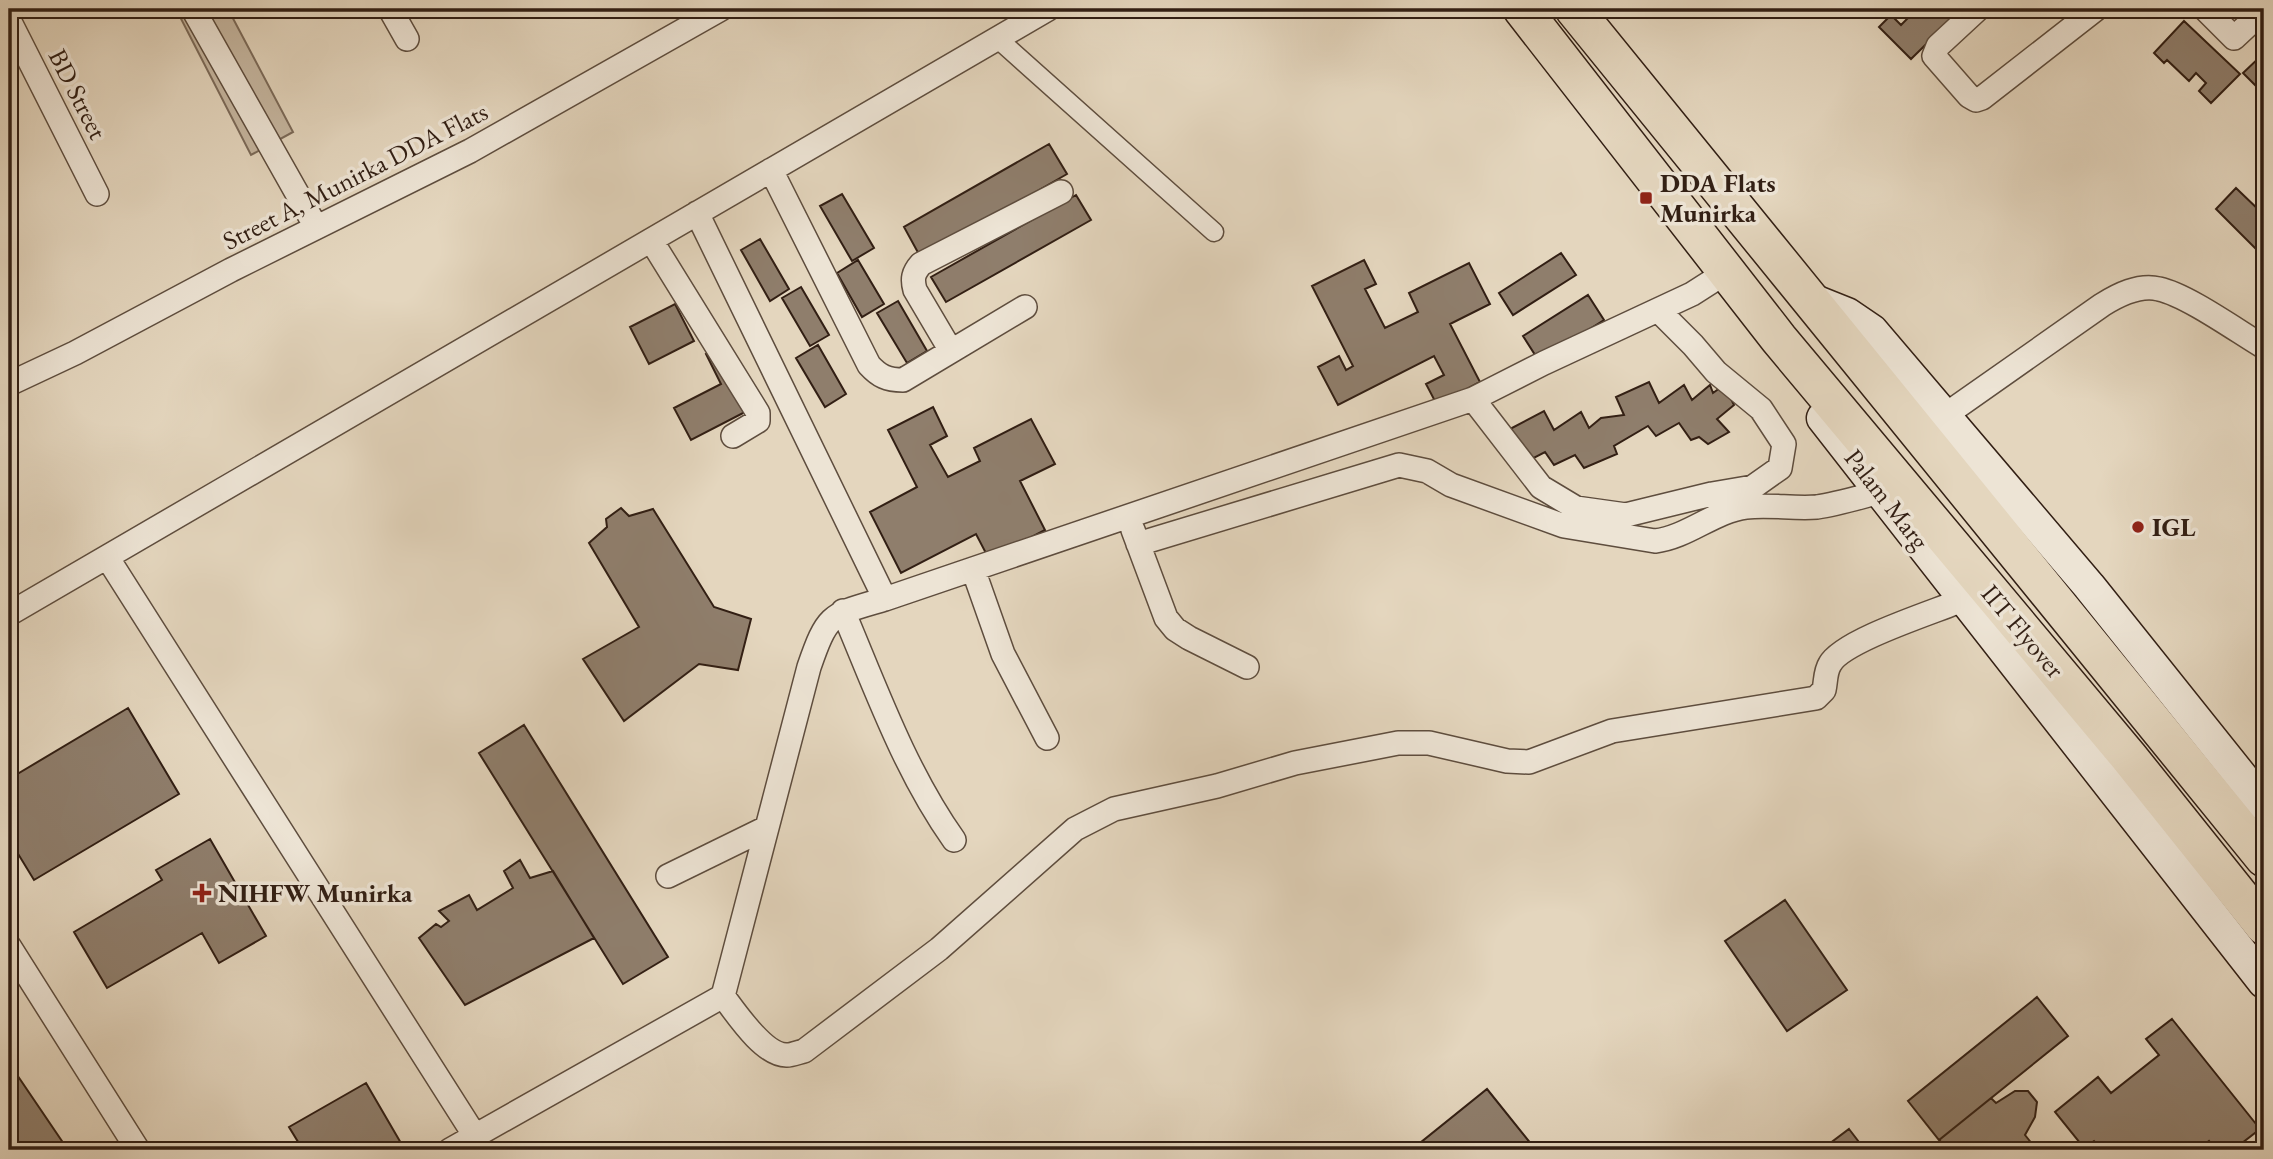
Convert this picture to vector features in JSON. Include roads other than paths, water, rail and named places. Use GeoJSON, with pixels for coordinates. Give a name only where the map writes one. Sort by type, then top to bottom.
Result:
{"type":"FeatureCollection","features":[{"type":"Feature","properties":{"kind":"main road","name":"Palam Marg"},"geometry":{"type":"LineString","coordinates":[[1522,9],[1779,339],[1790,371],[1800,388],[2264,982]]}},
{"type":"Feature","properties":{"kind":"main road"},"geometry":{"type":"LineString","coordinates":[[1574,9],[1812,300],[1847,314],[1872,331],[2090,586],[2264,805]]}},
{"type":"Feature","properties":{"kind":"main road","name":"IIT Flyover"},"geometry":{"type":"LineString","coordinates":[[1812,300],[2264,858]]}},
{"type":"Feature","properties":{"kind":"main road","name":"IIT Flyover"},"geometry":{"type":"LineString","coordinates":[[1779,339],[2128,755],[2264,926]]}},
{"type":"Feature","properties":{"kind":"street"},"geometry":{"type":"LineString","coordinates":[[193,9],[316,227]]}},
{"type":"Feature","properties":{"kind":"street"},"geometry":{"type":"LineString","coordinates":[[390,9],[407,39]]}},
{"type":"Feature","properties":{"kind":"street","name":"Street A, Munirka DDA Flats"},"geometry":{"type":"LineString","coordinates":[[9,384],[75,353],[316,227],[470,151],[721,9]]}},
{"type":"Feature","properties":{"kind":"street"},"geometry":{"type":"LineString","coordinates":[[9,614],[1048,9]]}},
{"type":"Feature","properties":{"kind":"street"},"geometry":{"type":"LineString","coordinates":[[1978,9],[1938,46],[1934,57],[1969,96],[1976,100],[2096,9]]}},
{"type":"Feature","properties":{"kind":"street"},"geometry":{"type":"LineString","coordinates":[[2205,9],[2234,38],[2264,10]]}},
{"type":"Feature","properties":{"kind":"street","name":"BD Street"},"geometry":{"type":"LineString","coordinates":[[9,20],[97,194]]}},
{"type":"Feature","properties":{"kind":"street"},"geometry":{"type":"LineString","coordinates":[[998,38],[1214,232]]}},
{"type":"Feature","properties":{"kind":"street"},"geometry":{"type":"LineString","coordinates":[[771,170],[869,365],[889,380],[903,380],[1025,307]]}},
{"type":"Feature","properties":{"kind":"street"},"geometry":{"type":"LineString","coordinates":[[951,351],[915,290],[912,280],[915,270],[920,264],[1061,192]]}},
{"type":"Feature","properties":{"kind":"street"},"geometry":{"type":"LineString","coordinates":[[697,214],[885,600]]}},
{"type":"Feature","properties":{"kind":"street"},"geometry":{"type":"LineString","coordinates":[[651,240],[758,413],[758,421],[733,436]]}},
{"type":"Feature","properties":{"kind":"street"},"geometry":{"type":"LineString","coordinates":[[450,1150],[723,996],[812,658],[828,622],[843,611],[885,600],[1473,399],[1692,294],[1728,271]]}},
{"type":"Feature","properties":{"kind":"street"},"geometry":{"type":"LineString","coordinates":[[1944,416],[2102,305],[2128,291],[2157,288],[2178,296],[2264,347]]}},
{"type":"Feature","properties":{"kind":"street"},"geometry":{"type":"LineString","coordinates":[[1473,399],[1541,488],[1576,508],[1626,515],[1753,487],[1780,468],[1784,444],[1761,409],[1716,372],[1658,310]]}},
{"type":"Feature","properties":{"kind":"street"},"geometry":{"type":"LineString","coordinates":[[1138,544],[1399,465],[1427,471],[1451,485],[1564,526],[1655,541],[1694,529],[1732,510],[1746,507],[1818,507],[1880,492]]}},
{"type":"Feature","properties":{"kind":"street"},"geometry":{"type":"LineString","coordinates":[[1128,516],[1166,618],[1175,629],[1247,667]]}},
{"type":"Feature","properties":{"kind":"street"},"geometry":{"type":"LineString","coordinates":[[107,557],[475,1136]]}},
{"type":"Feature","properties":{"kind":"street"},"geometry":{"type":"LineString","coordinates":[[973,569],[1003,654],[1047,738]]}},
{"type":"Feature","properties":{"kind":"street"},"geometry":{"type":"LineString","coordinates":[[723,996],[757,1039],[772,1050],[786,1056],[804,1051],[939,949],[1075,829],[1114,810],[1217,786],[1295,762],[1398,743],[1429,743],[1507,761],[1529,762],[1612,731],[1816,698],[1824,690],[1830,663],[1851,646],[1965,599]]}},
{"type":"Feature","properties":{"kind":"street"},"geometry":{"type":"LineString","coordinates":[[843,611],[904,752],[936,814],[954,841]]}},
{"type":"Feature","properties":{"kind":"street"},"geometry":{"type":"LineString","coordinates":[[668,876],[766,828]]}},
{"type":"Feature","properties":{"kind":"street"},"geometry":{"type":"LineString","coordinates":[[9,946],[138,1150]]}},
{"type":"Feature","properties":{"kind":"place","name":"DDA Flats Munirka"},"geometry":{"type":"Point","coordinates":[1646,198]}},
{"type":"Feature","properties":{"kind":"place","name":"IGL"},"geometry":{"type":"Point","coordinates":[2138,527]}},
{"type":"Feature","properties":{"kind":"place","name":"NIHFW Munirka"},"geometry":{"type":"Point","coordinates":[202,893]}}]}
